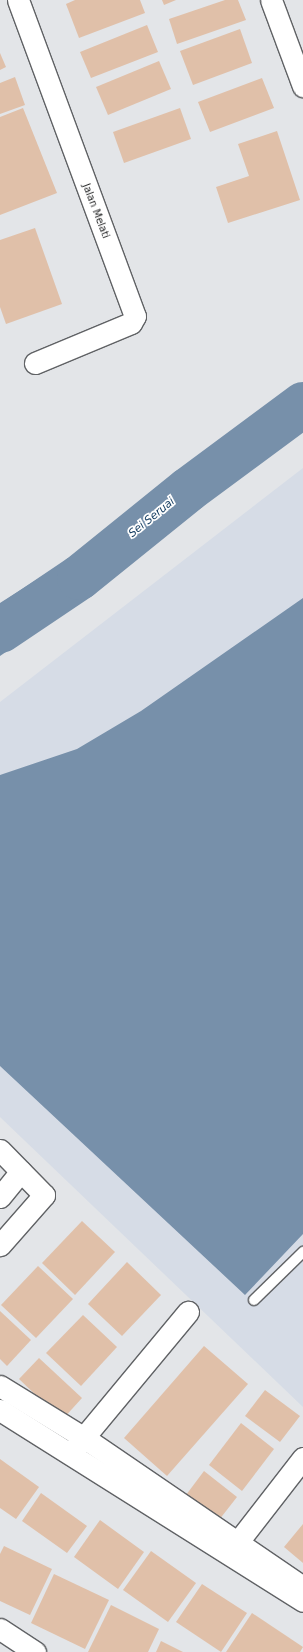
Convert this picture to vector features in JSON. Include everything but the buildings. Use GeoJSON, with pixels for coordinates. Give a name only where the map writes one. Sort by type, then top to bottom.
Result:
{"type":"FeatureCollection","features":[{"type":"Feature","properties":{"kind":"street","name":"Jalan Melati"},"geometry":{"type":"LineString","coordinates":[[18,0],[135,316],[131,324],[35,363]]}},
{"type":"Feature","properties":{"kind":"street"},"geometry":{"type":"LineString","coordinates":[[271,0],[303,86]]}},
{"type":"Feature","properties":{"kind":"street"},"geometry":{"type":"LineString","coordinates":[[0,1150],[42,1192],[43,1200],[0,1244]]}},
{"type":"Feature","properties":{"kind":"street"},"geometry":{"type":"LineString","coordinates":[[0,1197],[21,1171]]}},
{"type":"Feature","properties":{"kind":"street"},"geometry":{"type":"LineString","coordinates":[[69,1457],[83,1437],[188,1312]]}},
{"type":"Feature","properties":{"kind":"street"},"geometry":{"type":"LineString","coordinates":[[0,1386],[83,1437],[303,1601]]}},
{"type":"Feature","properties":{"kind":"street"},"geometry":{"type":"LineString","coordinates":[[0,1410],[69,1457],[303,1586]]}},
{"type":"Feature","properties":{"kind":"street"},"geometry":{"type":"LineString","coordinates":[[232,1548],[303,1458]]}},
{"type":"Feature","properties":{"kind":"street"},"geometry":{"type":"LineString","coordinates":[[0,1629],[35,1652]]}},
{"type":"Feature","properties":{"kind":"lane"},"geometry":{"type":"LineString","coordinates":[[254,1300],[303,1252]]}},
{"type":"Feature","properties":{"kind":"shaded area"},"geometry":{"type":"Polygon","coordinates":[[[303,468],[303,1407],[0,1117],[0,702],[303,468]]]}},
{"type":"Feature","properties":{"kind":"water"},"geometry":{"type":"Polygon","coordinates":[[[66,561],[101,587],[0,656],[0,603],[66,561]]]}},
{"type":"Feature","properties":{"kind":"water"},"geometry":{"type":"Polygon","coordinates":[[[303,598],[303,1234],[245,1295],[0,1066],[0,775],[77,749],[141,711],[303,598]]]}},
{"type":"Feature","properties":{"kind":"waterway","name":"Sei Seruai"},"geometry":{"type":"LineString","coordinates":[[0,630],[79,577],[188,489],[303,404]]}}]}
